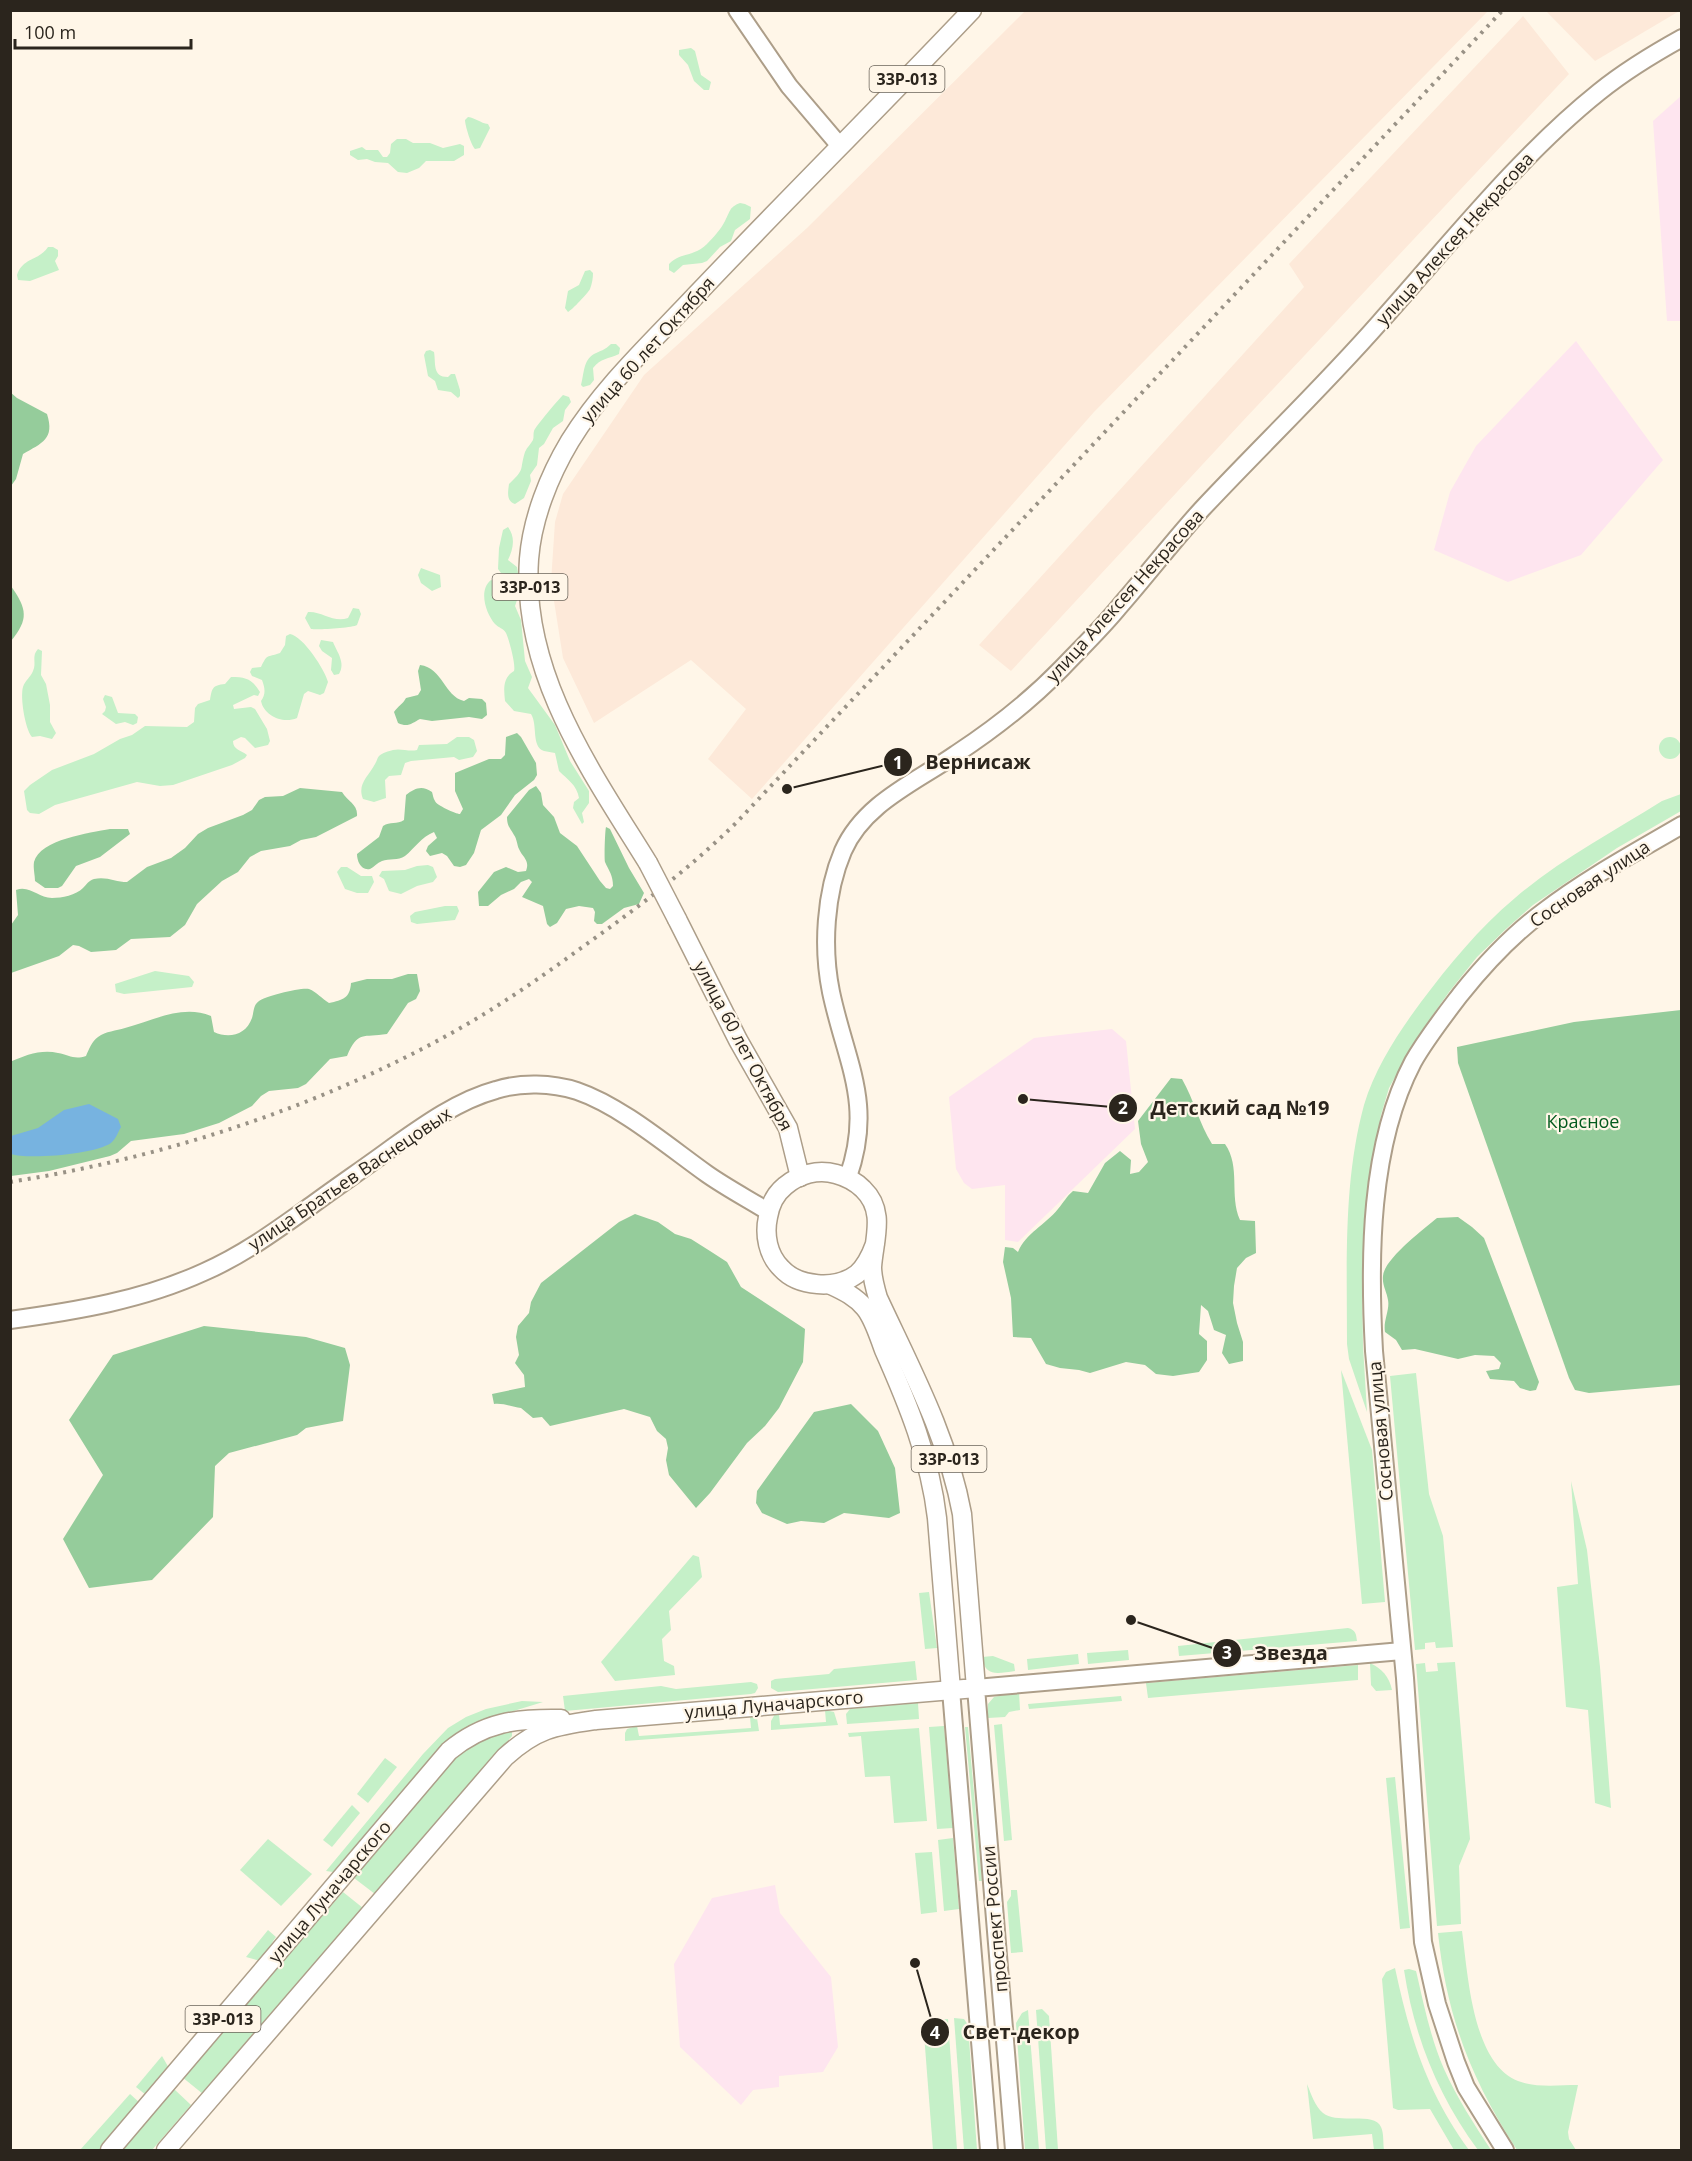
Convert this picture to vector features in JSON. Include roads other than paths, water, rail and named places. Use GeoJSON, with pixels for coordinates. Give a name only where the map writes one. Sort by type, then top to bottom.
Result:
{"type":"FeatureCollection","features":[{"type":"Feature","properties":{"kind":"main road","name":"улица 60 лет Октября"},"geometry":{"type":"LineString","coordinates":[[800,1177],[788,1128],[738,1040],[648,863],[596,779],[554,698],[542,668],[531,610],[529,559],[542,501],[555,467],[571,440],[609,389],[972,10]]}},
{"type":"Feature","properties":{"kind":"main road"},"geometry":{"type":"LineString","coordinates":[[827,1171],[848,1177],[868,1194],[876,1208],[878,1229],[875,1244],[866,1265],[856,1275],[831,1285],[797,1279],[781,1269],[771,1253],[766,1231],[774,1198],[785,1186],[812,1173],[827,1171]]}},
{"type":"Feature","properties":{"kind":"main road","name":"33Р-013"},"geometry":{"type":"LineString","coordinates":[[831,1285],[851,1294],[866,1309],[906,1400],[921,1442],[934,1494],[951,1690],[976,1688],[962,1514],[958,1490],[934,1416],[878,1298],[872,1269],[875,1244]]}},
{"type":"Feature","properties":{"kind":"main road","name":"улица Луначарского"},"geometry":{"type":"LineString","coordinates":[[166,2151],[506,1757],[521,1743],[540,1731],[596,1720],[951,1690]]}},
{"type":"Feature","properties":{"kind":"main road","name":"улица Луначарского"},"geometry":{"type":"LineString","coordinates":[[111,2151],[449,1751],[478,1731],[506,1722],[549,1719],[596,1720]]}},
{"type":"Feature","properties":{"kind":"street"},"geometry":{"type":"LineString","coordinates":[[737,10],[789,86],[840,146]]}},
{"type":"Feature","properties":{"kind":"street","name":"улица Алексея Некрасова"},"geometry":{"type":"LineString","coordinates":[[848,1177],[856,1154],[860,1114],[854,1073],[830,989],[826,947],[834,877],[852,833],[867,815],[886,799],[1001,722],[1043,687],[1120,607],[1175,539],[1378,325],[1531,155],[1602,90],[1649,56],[1682,38]]}},
{"type":"Feature","properties":{"kind":"street","name":"Сосновая улица"},"geometry":{"type":"LineString","coordinates":[[1504,2151],[1466,2087],[1443,2022],[1430,1977],[1424,1942],[1402,1651],[1371,1300],[1371,1257],[1381,1166],[1391,1115],[1414,1061],[1468,986],[1507,942],[1542,912],[1576,888],[1682,825]]}},
{"type":"Feature","properties":{"kind":"street","name":"улица Братьев Васнецовых"},"geometry":{"type":"LineString","coordinates":[[10,1320],[102,1305],[138,1296],[205,1272],[259,1243],[449,1111],[483,1094],[510,1086],[562,1088],[594,1098],[637,1124],[707,1174],[769,1212]]}},
{"type":"Feature","properties":{"kind":"street"},"geometry":{"type":"LineString","coordinates":[[976,1688],[1402,1651]]}},
{"type":"Feature","properties":{"kind":"street","name":"проспект России"},"geometry":{"type":"LineString","coordinates":[[976,1688],[1014,2151]]}},
{"type":"Feature","properties":{"kind":"street","name":"проспект России"},"geometry":{"type":"LineString","coordinates":[[951,1690],[989,2151]]}},
{"type":"Feature","properties":{"kind":"water"},"geometry":{"type":"Polygon","coordinates":[[[89,1104],[118,1119],[121,1127],[111,1143],[91,1150],[62,1155],[20,1156],[11,1154],[11,1136],[38,1128],[64,1110],[89,1104]]]}},
{"type":"Feature","properties":{"kind":"railway"},"geometry":{"type":"LineString","coordinates":[[10,1182],[67,1172],[180,1144],[290,1108],[344,1086],[397,1062],[484,1014],[554,968],[664,886],[736,823],[1503,10]]}},
{"type":"Feature","properties":{"kind":"place","name":"Вернисаж"},"geometry":{"type":"Point","coordinates":[787,789]}},
{"type":"Feature","properties":{"kind":"place","name":"Детский сад №19"},"geometry":{"type":"Point","coordinates":[1023,1099]}},
{"type":"Feature","properties":{"kind":"place","name":"Звезда"},"geometry":{"type":"Point","coordinates":[1131,1620]}},
{"type":"Feature","properties":{"kind":"place","name":"Свет-декор"},"geometry":{"type":"Point","coordinates":[915,1963]}},
{"type":"Feature","properties":{"kind":"park label","name":"Красное"},"geometry":{"type":"Point","coordinates":[1583,1122]}}]}
